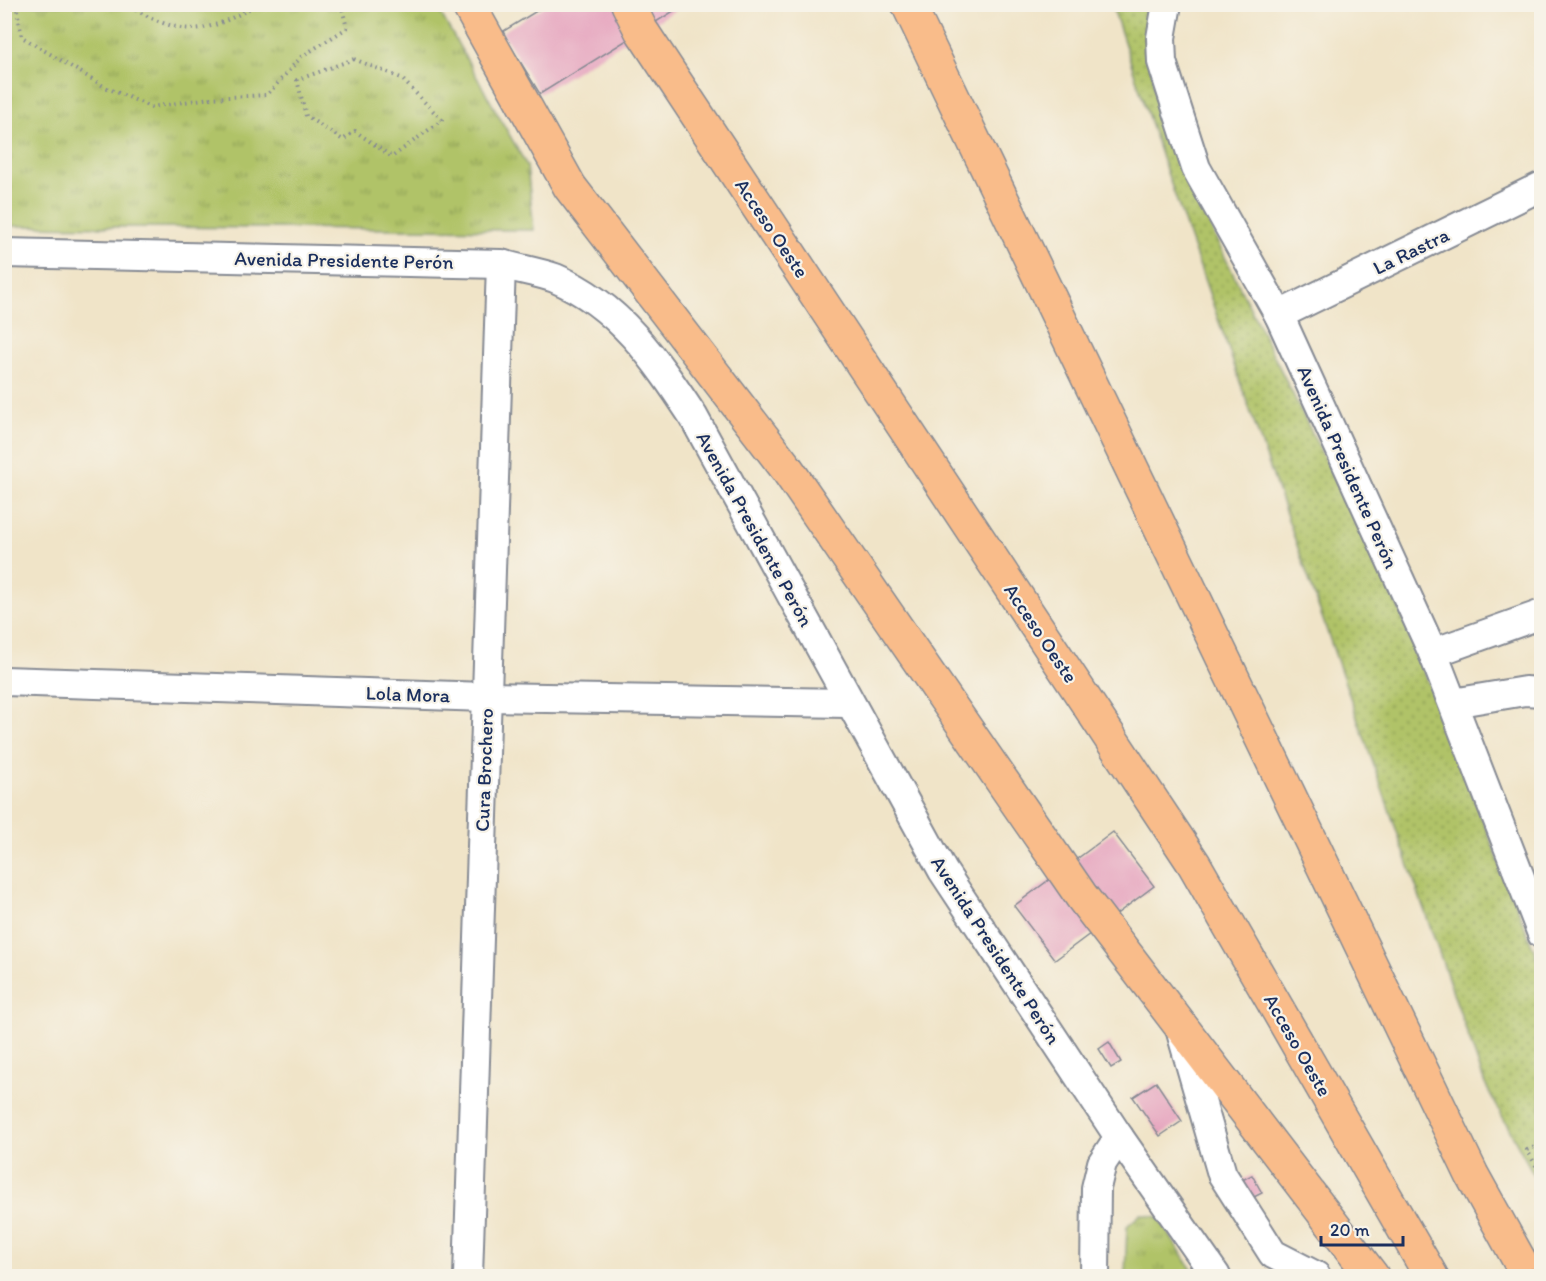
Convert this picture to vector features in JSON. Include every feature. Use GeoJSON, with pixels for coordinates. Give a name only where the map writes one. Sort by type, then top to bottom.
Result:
{"type":"FeatureCollection","features":[{"type":"Feature","properties":{"kind":"highway"},"geometry":{"type":"LineString","coordinates":[[468,4],[570,188],[787,469],[1082,897],[1372,1276]]}},
{"type":"Feature","properties":{"kind":"highway","name":"Acceso Oeste"},"geometry":{"type":"LineString","coordinates":[[627,4],[661,60],[1194,864],[1431,1276]]}},
{"type":"Feature","properties":{"kind":"highway"},"geometry":{"type":"LineString","coordinates":[[908,4],[1472,1175],[1528,1276]]}},
{"type":"Feature","properties":{"kind":"street","name":"Avenida Presidente Perón"},"geometry":{"type":"LineString","coordinates":[[1167,4],[1161,38],[1162,62],[1196,168],[1279,315],[1433,653],[1542,934]]}},
{"type":"Feature","properties":{"kind":"street","name":"La Rastra"},"geometry":{"type":"LineString","coordinates":[[1279,315],[1542,186]]}},
{"type":"Feature","properties":{"kind":"street","name":"Avenida Presidente Perón"},"geometry":{"type":"LineString","coordinates":[[4,253],[501,264],[555,278],[609,309],[653,356],[693,416],[848,703],[943,871],[1119,1137],[1216,1276]]}},
{"type":"Feature","properties":{"kind":"street","name":"Cura Brochero"},"geometry":{"type":"LineString","coordinates":[[468,1276],[501,264]]}},
{"type":"Feature","properties":{"kind":"street"},"geometry":{"type":"LineString","coordinates":[[1433,653],[1542,614]]}},
{"type":"Feature","properties":{"kind":"street","name":"Lola Mora"},"geometry":{"type":"LineString","coordinates":[[4,681],[486,697],[848,703]]}},
{"type":"Feature","properties":{"kind":"street"},"geometry":{"type":"LineString","coordinates":[[1453,703],[1525,691],[1542,692]]}},
{"type":"Feature","properties":{"kind":"street"},"geometry":{"type":"LineString","coordinates":[[1177,1019],[1222,1174],[1273,1254],[1316,1276]]}},
{"type":"Feature","properties":{"kind":"street"},"geometry":{"type":"LineString","coordinates":[[1095,1276],[1096,1188],[1102,1163],[1119,1137]]}},
{"type":"Feature","properties":{"kind":"path"},"geometry":{"type":"LineString","coordinates":[[16,4],[22,37],[105,87],[151,107],[210,98],[267,95],[302,57],[347,28],[341,4]]}},
{"type":"Feature","properties":{"kind":"path"},"geometry":{"type":"LineString","coordinates":[[125,4],[161,25],[202,30],[231,20],[257,4]]}},
{"type":"Feature","properties":{"kind":"path"},"geometry":{"type":"LineString","coordinates":[[354,59],[401,78],[442,120],[392,157],[355,131],[343,140],[306,116],[297,80],[354,59]]}},
{"type":"Feature","properties":{"kind":"path"},"geometry":{"type":"LineString","coordinates":[[1542,1153],[1537,1146],[1527,1150],[1542,1176]]}},
{"type":"Feature","properties":{"kind":"path"},"geometry":{"type":"LineString","coordinates":[[1521,1276],[1542,1265]]}},
{"type":"Feature","properties":{"kind":"green space"},"geometry":{"type":"Polygon","coordinates":[[[5,5],[436,5],[527,166],[534,230],[5,226],[5,5]]]}},
{"type":"Feature","properties":{"kind":"green space"},"geometry":{"type":"Polygon","coordinates":[[[1123,5],[1153,5],[1149,41],[1155,97],[1216,239],[1401,613],[1541,968],[1541,1188],[1485,1084],[1164,164],[1114,11],[1123,5]]]}},
{"type":"Feature","properties":{"kind":"green space"},"geometry":{"type":"Polygon","coordinates":[[[1141,1214],[1158,1217],[1196,1276],[1125,1276],[1127,1226],[1141,1214]]]}},
{"type":"Feature","properties":{"kind":"building"},"geometry":{"type":"Polygon","coordinates":[[[548,4],[685,4],[540,94],[502,32],[548,4]]]}},
{"type":"Feature","properties":{"kind":"building"},"geometry":{"type":"Polygon","coordinates":[[[1113,832],[1154,886],[1055,960],[1014,906],[1113,832]]]}},
{"type":"Feature","properties":{"kind":"building"},"geometry":{"type":"Polygon","coordinates":[[[1109,1042],[1121,1062],[1111,1068],[1099,1049],[1109,1042]]]}},
{"type":"Feature","properties":{"kind":"building"},"geometry":{"type":"Polygon","coordinates":[[[1156,1082],[1182,1121],[1160,1136],[1133,1097],[1156,1082]]]}},
{"type":"Feature","properties":{"kind":"building"},"geometry":{"type":"Polygon","coordinates":[[[1252,1175],[1262,1193],[1252,1198],[1242,1180],[1252,1175]]]}}]}
